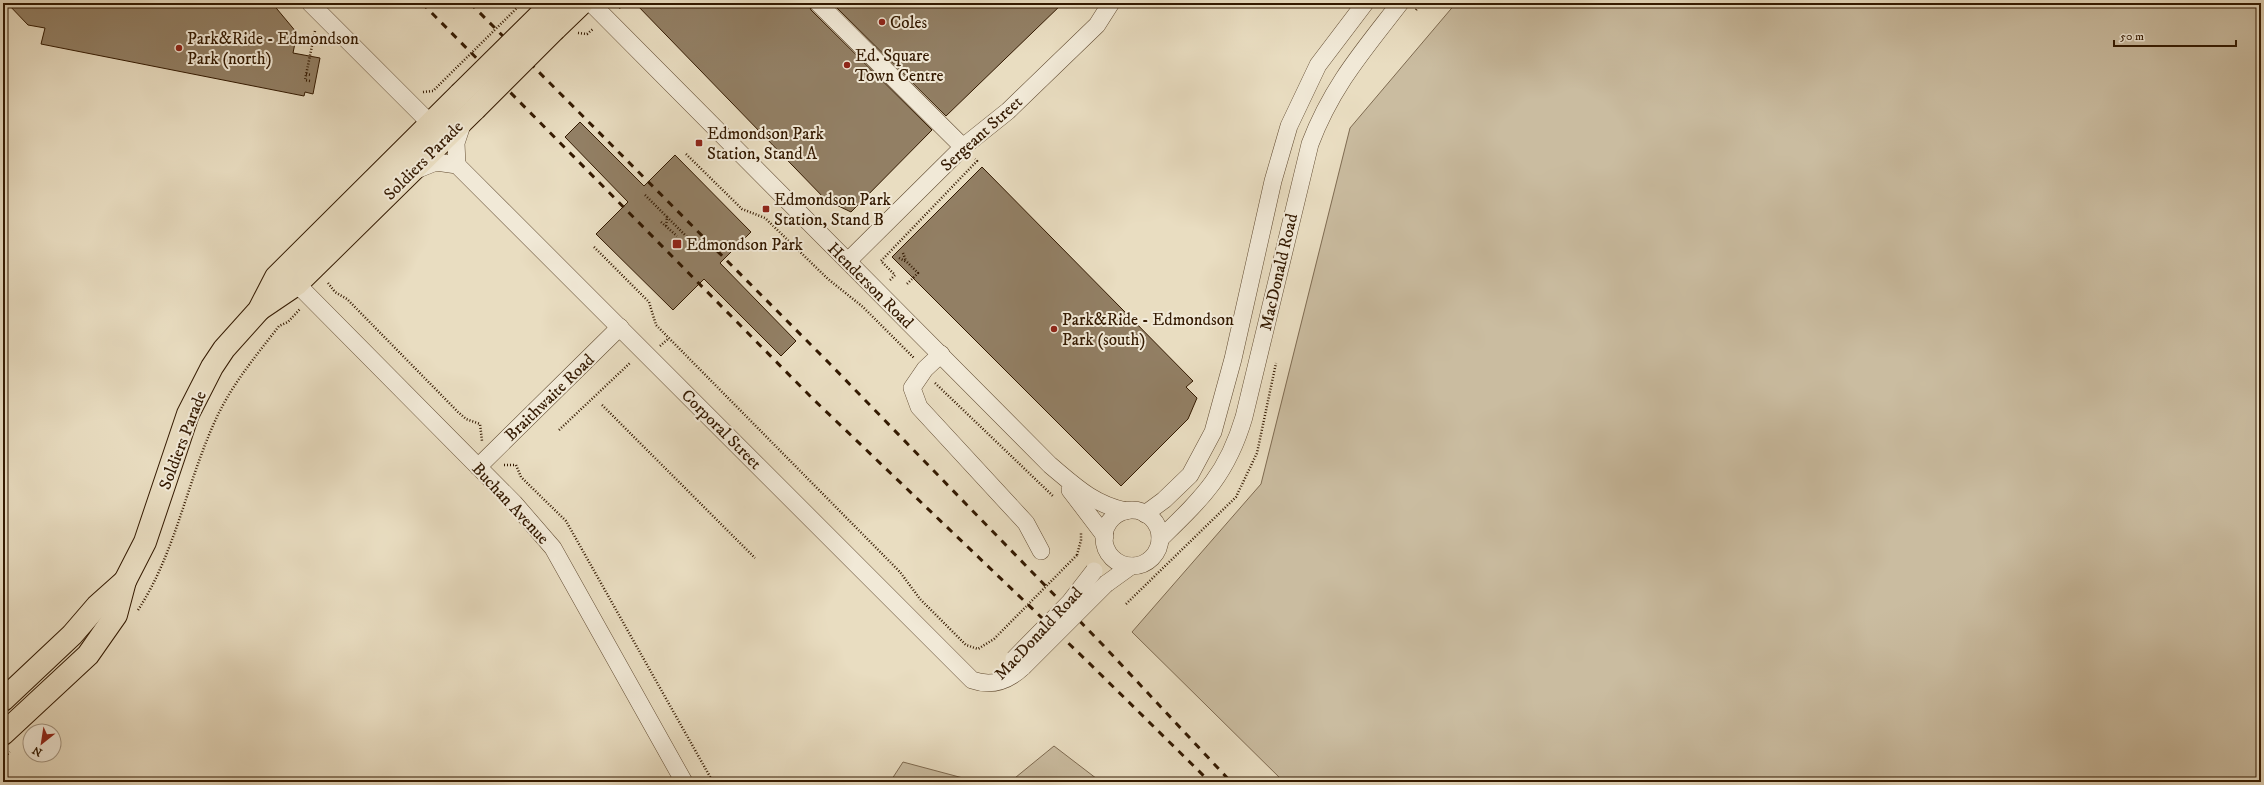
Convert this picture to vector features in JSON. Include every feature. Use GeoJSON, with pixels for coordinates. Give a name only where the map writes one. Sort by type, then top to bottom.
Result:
{"type":"FeatureCollection","features":[{"type":"Feature","properties":{"kind":"main road","name":"Soldiers Parade"},"geometry":{"type":"LineString","coordinates":[[259,310],[276,277],[431,124],[452,86],[549,16],[582,3]]}},
{"type":"Feature","properties":{"kind":"main road","name":"Soldiers Parade"},"geometry":{"type":"LineString","coordinates":[[3,734],[88,655],[116,615],[125,581],[145,542],[188,414],[201,388],[224,349],[259,310],[297,284],[469,115],[549,16]]}},
{"type":"Feature","properties":{"kind":"main road","name":"Soldiers Parade"},"geometry":{"type":"LineString","coordinates":[[3,700],[72,635],[97,606],[125,581]]}},
{"type":"Feature","properties":{"kind":"street"},"geometry":{"type":"LineString","coordinates":[[310,3],[431,124]]}},
{"type":"Feature","properties":{"kind":"street","name":"Henderson Road"},"geometry":{"type":"LineString","coordinates":[[591,3],[1050,465],[1094,500],[1111,508],[1126,511]]}},
{"type":"Feature","properties":{"kind":"street"},"geometry":{"type":"LineString","coordinates":[[818,3],[963,147]]}},
{"type":"Feature","properties":{"kind":"street","name":"Sergeant Street"},"geometry":{"type":"LineString","coordinates":[[848,261],[963,147],[1008,111],[1092,30],[1106,13],[1111,3]]}},
{"type":"Feature","properties":{"kind":"street","name":"MacDonald Road"},"geometry":{"type":"LineString","coordinates":[[1146,514],[1164,500],[1190,474],[1213,432],[1233,359],[1281,150],[1301,97],[1318,65],[1365,3]]}},
{"type":"Feature","properties":{"kind":"street","name":"MacDonald Road"},"geometry":{"type":"LineString","coordinates":[[1160,539],[1210,489],[1231,454],[1244,417],[1303,168],[1319,121],[1340,81],[1400,3]]}},
{"type":"Feature","properties":{"kind":"street"},"geometry":{"type":"LineString","coordinates":[[1318,65],[1340,81]]}},
{"type":"Feature","properties":{"kind":"street"},"geometry":{"type":"LineString","coordinates":[[411,172],[436,162],[457,165],[456,143],[469,115]]}},
{"type":"Feature","properties":{"kind":"street","name":"Corporal Street"},"geometry":{"type":"LineString","coordinates":[[457,165],[972,680],[992,683]]}},
{"type":"Feature","properties":{"kind":"street","name":"Buchan Avenue"},"geometry":{"type":"LineString","coordinates":[[297,284],[536,526],[553,548],[684,782]]}},
{"type":"Feature","properties":{"kind":"street","name":"Braithwaite Road"},"geometry":{"type":"LineString","coordinates":[[478,467],[620,327]]}},
{"type":"Feature","properties":{"kind":"street"},"geometry":{"type":"LineString","coordinates":[[940,354],[925,369],[912,388],[919,407],[1026,523],[1042,551]]}},
{"type":"Feature","properties":{"kind":"street","name":"Henderson Road"},"geometry":{"type":"LineString","coordinates":[[1050,465],[1106,544]]}},
{"type":"Feature","properties":{"kind":"street"},"geometry":{"type":"LineString","coordinates":[[1126,511],[1146,514],[1156,524],[1160,539],[1157,551],[1149,561],[1131,566],[1120,563],[1106,544],[1107,527],[1113,519],[1126,511]]}},
{"type":"Feature","properties":{"kind":"street","name":"MacDonald Road"},"geometry":{"type":"LineString","coordinates":[[1018,663],[1070,602],[1094,571],[1106,544]]}},
{"type":"Feature","properties":{"kind":"street","name":"MacDonald Road"},"geometry":{"type":"LineString","coordinates":[[992,683],[1018,663],[1106,584],[1131,566]]}},
{"type":"Feature","properties":{"kind":"path"},"geometry":{"type":"LineString","coordinates":[[452,86],[522,3]]}},
{"type":"Feature","properties":{"kind":"path"},"geometry":{"type":"LineString","coordinates":[[310,81],[305,80],[316,28]]}},
{"type":"Feature","properties":{"kind":"path"},"geometry":{"type":"LineString","coordinates":[[306,74],[311,75]]}},
{"type":"Feature","properties":{"kind":"path"},"geometry":{"type":"LineString","coordinates":[[881,261],[977,161],[963,147]]}},
{"type":"Feature","properties":{"kind":"path"},"geometry":{"type":"LineString","coordinates":[[686,154],[742,209],[765,218],[828,279],[863,306],[925,369],[938,386],[1059,501]]}},
{"type":"Feature","properties":{"kind":"path"},"geometry":{"type":"LineString","coordinates":[[645,195],[691,241],[691,250]]}},
{"type":"Feature","properties":{"kind":"path"},"geometry":{"type":"LineString","coordinates":[[666,227],[667,216]]}},
{"type":"Feature","properties":{"kind":"path"},"geometry":{"type":"LineString","coordinates":[[661,222],[677,236]]}},
{"type":"Feature","properties":{"kind":"path"},"geometry":{"type":"LineString","coordinates":[[594,247],[649,302],[656,325],[900,572],[920,599],[966,645],[978,648],[994,639],[1077,555],[1081,540],[1081,531]]}},
{"type":"Feature","properties":{"kind":"path"},"geometry":{"type":"LineString","coordinates":[[903,253],[907,262]]}},
{"type":"Feature","properties":{"kind":"path"},"geometry":{"type":"LineString","coordinates":[[899,258],[907,262],[918,273],[906,285]]}},
{"type":"Feature","properties":{"kind":"path"},"geometry":{"type":"LineString","coordinates":[[328,283],[335,292],[347,299],[458,412],[466,419],[480,424]]}},
{"type":"Feature","properties":{"kind":"path"},"geometry":{"type":"LineString","coordinates":[[559,430],[630,361],[638,369],[669,338]]}},
{"type":"Feature","properties":{"kind":"path"},"geometry":{"type":"LineString","coordinates":[[602,405],[755,558]]}},
{"type":"Feature","properties":{"kind":"path"},"geometry":{"type":"LineString","coordinates":[[516,465],[521,477],[566,521],[714,782]]}},
{"type":"Feature","properties":{"kind":"shaded area"},"geometry":{"type":"Polygon","coordinates":[[[1456,3],[2261,3],[2261,782],[1284,782],[1132,632],[1261,484],[1350,128],[1456,3]]]}},
{"type":"Feature","properties":{"kind":"shaded area"},"geometry":{"type":"Polygon","coordinates":[[[1054,746],[1101,782],[1010,782],[1054,746]]]}},
{"type":"Feature","properties":{"kind":"shaded area"},"geometry":{"type":"Polygon","coordinates":[[[903,762],[978,782],[890,782],[903,762]]]}},
{"type":"Feature","properties":{"kind":"building","name":"Park&Ride - Edmondson Park (north)"},"geometry":{"type":"Polygon","coordinates":[[[7,3],[272,3],[297,33],[293,53],[320,58],[313,94],[305,92],[304,96],[41,44],[45,28],[28,25],[7,3]]]}},
{"type":"Feature","properties":{"kind":"building","name":"Ed. Square Town Centre"},"geometry":{"type":"Polygon","coordinates":[[[635,3],[808,3],[811,10],[932,130],[851,212],[826,200],[635,3]]]}},
{"type":"Feature","properties":{"kind":"building"},"geometry":{"type":"Polygon","coordinates":[[[832,3],[1063,3],[946,116],[832,3]]]}},
{"type":"Feature","properties":{"kind":"building"},"geometry":{"type":"Polygon","coordinates":[[[580,122],[644,186],[675,155],[751,232],[720,263],[796,341],[781,356],[704,279],[673,310],[596,234],[628,202],[565,137],[580,122]]]}},
{"type":"Feature","properties":{"kind":"building","name":"Park&Ride - Edmondson Park (south)"},"geometry":{"type":"Polygon","coordinates":[[[982,167],[1193,381],[1186,387],[1197,398],[1188,419],[1121,486],[892,257],[982,167]]]}},
{"type":"Feature","properties":{"kind":"railway"},"geometry":{"type":"LineString","coordinates":[[422,3],[813,399],[1086,660],[1210,782]]}},
{"type":"Feature","properties":{"kind":"railway"},"geometry":{"type":"LineString","coordinates":[[470,3],[830,364],[1102,644],[1231,782]]}},
{"type":"Feature","properties":{"kind":"place","name":"Coles"},"geometry":{"type":"Point","coordinates":[882,22]}},
{"type":"Feature","properties":{"kind":"place","name":"Park&Ride - Edmondson Park (north)"},"geometry":{"type":"Point","coordinates":[179,48]}},
{"type":"Feature","properties":{"kind":"place","name":"Ed. Square Town Centre"},"geometry":{"type":"Point","coordinates":[847,65]}},
{"type":"Feature","properties":{"kind":"place","name":"Edmondson Park Station, Stand A"},"geometry":{"type":"Point","coordinates":[699,143]}},
{"type":"Feature","properties":{"kind":"place","name":"Edmondson Park Station, Stand B"},"geometry":{"type":"Point","coordinates":[766,209]}},
{"type":"Feature","properties":{"kind":"place","name":"Edmondson Park"},"geometry":{"type":"Point","coordinates":[677,244]}},
{"type":"Feature","properties":{"kind":"place","name":"Park&Ride - Edmondson Park (south)"},"geometry":{"type":"Point","coordinates":[1054,329]}}]}
